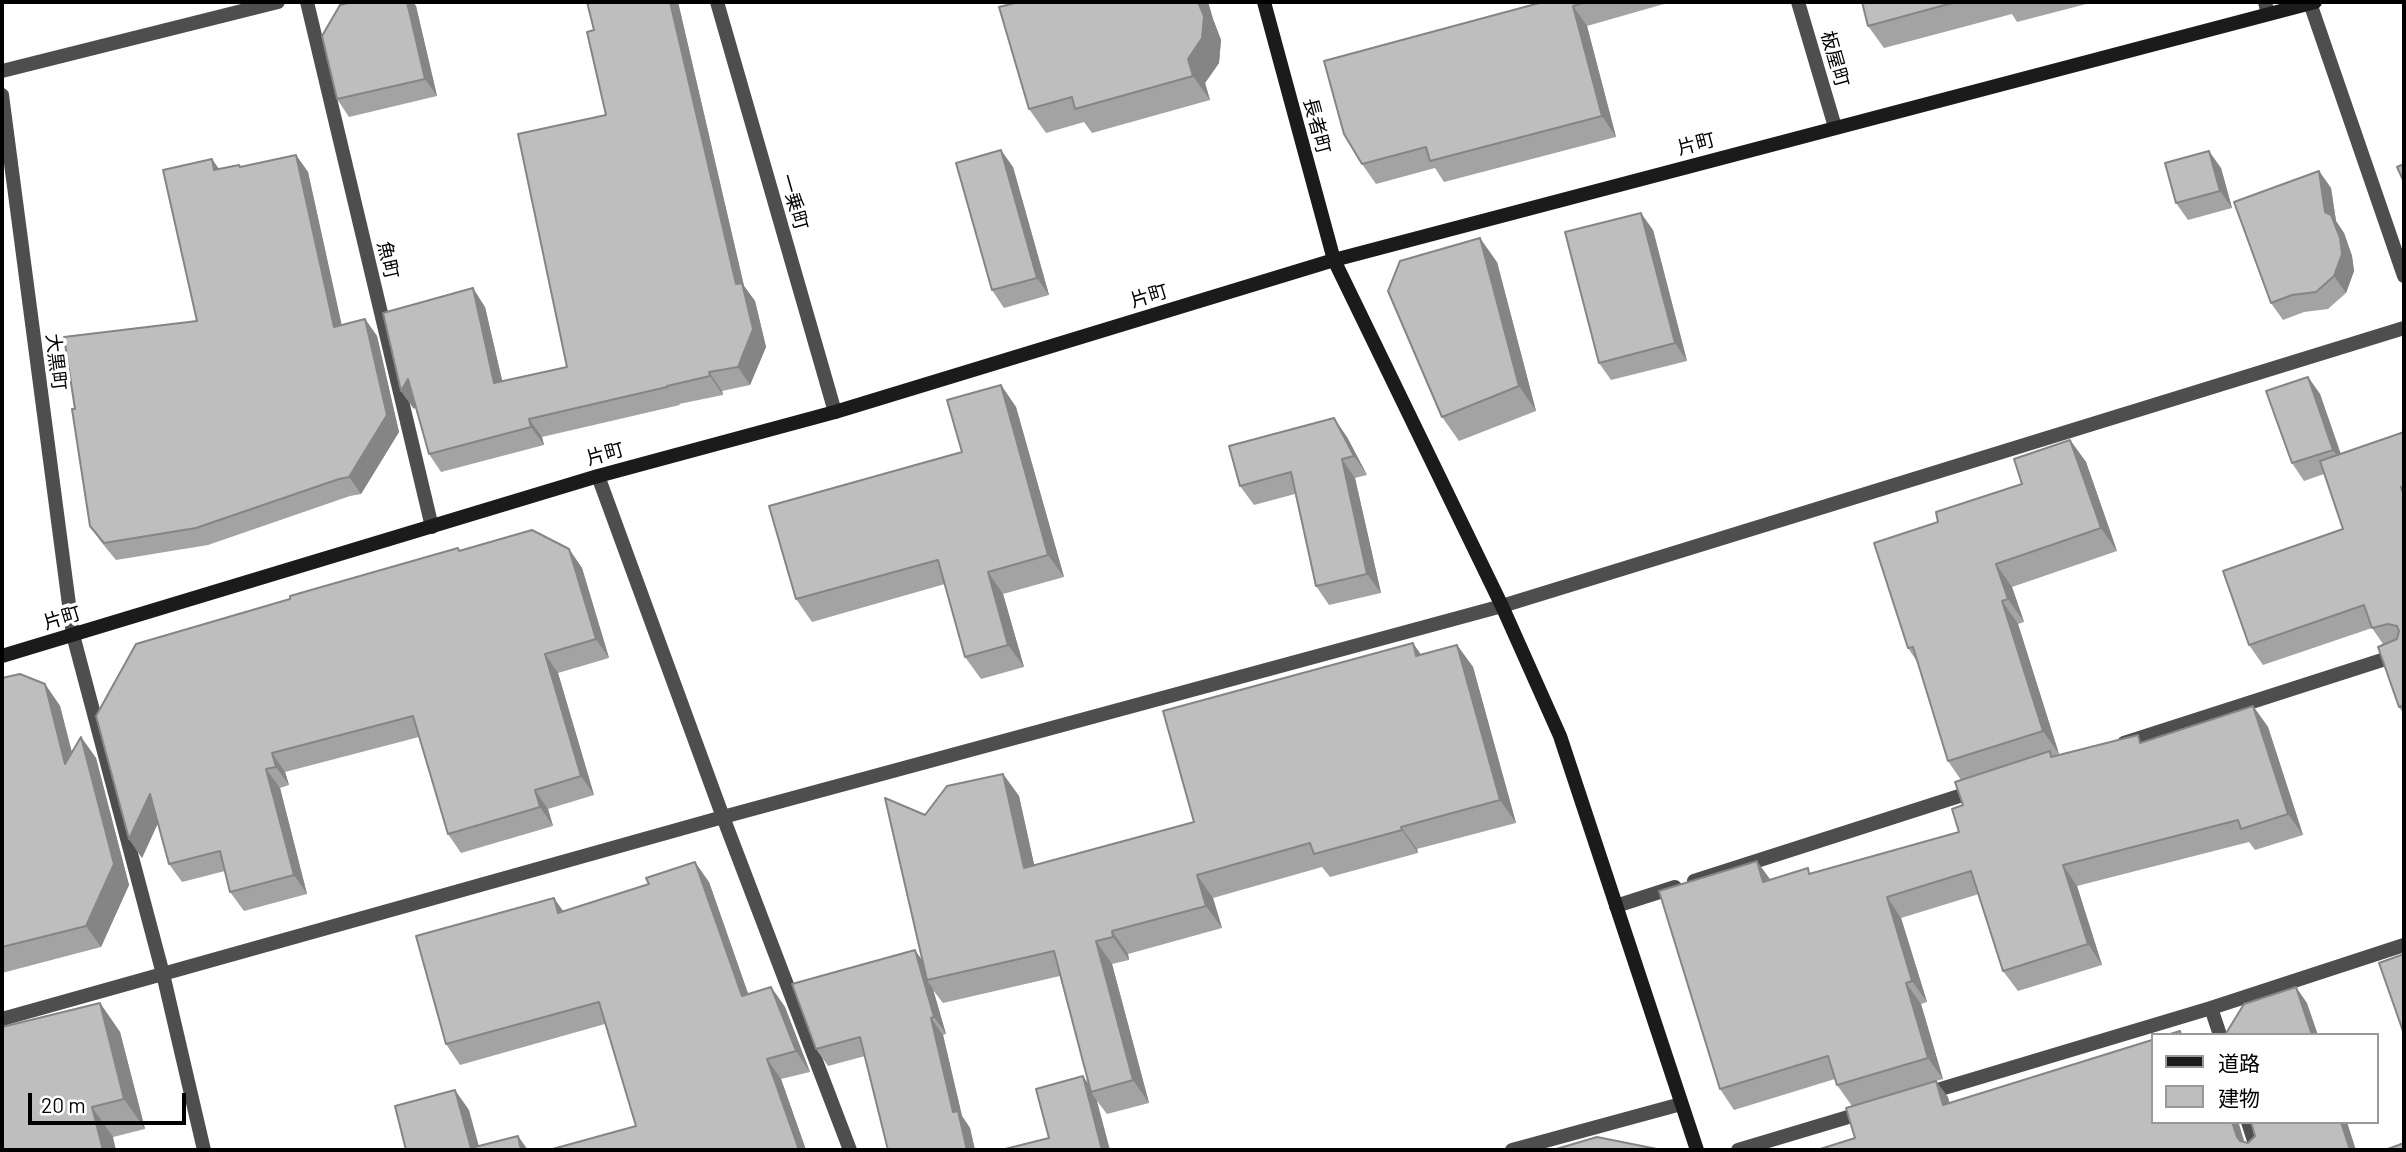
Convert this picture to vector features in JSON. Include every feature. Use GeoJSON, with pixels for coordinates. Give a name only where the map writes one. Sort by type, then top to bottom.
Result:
{"type":"FeatureCollection","features":[{"type":"Feature","properties":{"kind":"street"},"geometry":{"type":"LineString","coordinates":[[2,71],[278,2]]}},
{"type":"Feature","properties":{"kind":"street","name":"魚町"},"geometry":{"type":"LineString","coordinates":[[307,2],[432,527]]}},
{"type":"Feature","properties":{"kind":"street","name":"一乗町"},"geometry":{"type":"LineString","coordinates":[[717,2],[835,412]]}},
{"type":"Feature","properties":{"kind":"street","name":"長者町"},"geometry":{"type":"LineString","coordinates":[[1264,2],[1334,260],[1502,606],[1560,736],[1697,1150]]}},
{"type":"Feature","properties":{"kind":"street","name":"板屋町"},"geometry":{"type":"LineString","coordinates":[[1798,2],[1835,127]]}},
{"type":"Feature","properties":{"kind":"street"},"geometry":{"type":"LineString","coordinates":[[2313,2],[2404,276]]}},
{"type":"Feature","properties":{"kind":"street","name":"片町"},"geometry":{"type":"LineString","coordinates":[[2,656],[598,476],[835,412],[1334,260],[1835,127],[2267,8],[2313,2]]}},
{"type":"Feature","properties":{"kind":"street","name":"大黒町"},"geometry":{"type":"LineString","coordinates":[[2,95],[73,635],[163,974],[204,1150]]}},
{"type":"Feature","properties":{"kind":"street"},"geometry":{"type":"LineString","coordinates":[[2,1019],[723,817],[1502,606],[2404,328]]}},
{"type":"Feature","properties":{"kind":"street"},"geometry":{"type":"LineString","coordinates":[[598,476],[723,817],[850,1150]]}},
{"type":"Feature","properties":{"kind":"street"},"geometry":{"type":"LineString","coordinates":[[2115,746],[2404,653]]}},
{"type":"Feature","properties":{"kind":"street"},"geometry":{"type":"LineString","coordinates":[[1616,906],[1997,784]]}},
{"type":"Feature","properties":{"kind":"street"},"geometry":{"type":"LineString","coordinates":[[1909,1099],[2211,1008],[2404,945]]}},
{"type":"Feature","properties":{"kind":"street"},"geometry":{"type":"LineString","coordinates":[[2211,1008],[2219,1033]]}},
{"type":"Feature","properties":{"kind":"street"},"geometry":{"type":"LineString","coordinates":[[1513,1150],[1681,1104]]}},
{"type":"Feature","properties":{"kind":"street"},"geometry":{"type":"LineString","coordinates":[[1738,1150],[1883,1107]]}},
{"type":"Feature","properties":{"kind":"street"},"geometry":{"type":"LineString","coordinates":[[2249,1124],[2257,1150]]}},
{"type":"Feature","properties":{"kind":"building"},"geometry":{"type":"Polygon","coordinates":[[[352,2],[407,2],[425,79],[337,99],[322,36],[340,5],[352,2]]]}},
{"type":"Feature","properties":{"kind":"building"},"geometry":{"type":"Polygon","coordinates":[[[587,2],[670,2],[736,284],[742,283],[753,329],[738,367],[709,372],[710,376],[667,387],[529,419],[531,427],[429,454],[408,379],[401,391],[383,313],[473,288],[494,383],[567,367],[518,134],[606,115],[587,32],[594,30],[587,2]]]}},
{"type":"Feature","properties":{"kind":"building"},"geometry":{"type":"Polygon","coordinates":[[[1019,2],[1198,2],[1204,16],[1202,38],[1188,59],[1193,76],[1075,109],[1072,97],[1029,109],[999,7],[1019,2]]]}},
{"type":"Feature","properties":{"kind":"building"},"geometry":{"type":"Polygon","coordinates":[[[1543,2],[1587,2],[1573,6],[1602,116],[1430,161],[1426,147],[1362,164],[1344,134],[1324,61],[1543,2]]]}},
{"type":"Feature","properties":{"kind":"building"},"geometry":{"type":"Polygon","coordinates":[[[1862,2],[1956,2],[1868,26],[1862,2]]]}},
{"type":"Feature","properties":{"kind":"building"},"geometry":{"type":"Polygon","coordinates":[[[1001,150],[1037,278],[992,290],[956,163],[1001,150]]]}},
{"type":"Feature","properties":{"kind":"building"},"geometry":{"type":"Polygon","coordinates":[[[2209,151],[2220,191],[2176,203],[2165,163],[2209,151]]]}},
{"type":"Feature","properties":{"kind":"building"},"geometry":{"type":"Polygon","coordinates":[[[296,155],[334,327],[365,319],[387,415],[349,477],[196,528],[104,543],[90,526],[64,337],[197,321],[163,170],[212,159],[214,170],[296,155]]]}},
{"type":"Feature","properties":{"kind":"building"},"geometry":{"type":"Polygon","coordinates":[[[2404,164],[2404,182],[2397,167],[2404,164]]]}},
{"type":"Feature","properties":{"kind":"building"},"geometry":{"type":"Polygon","coordinates":[[[2319,171],[2325,212],[2331,215],[2340,238],[2342,254],[2334,276],[2316,292],[2292,295],[2271,303],[2234,202],[2319,171]]]}},
{"type":"Feature","properties":{"kind":"building"},"geometry":{"type":"Polygon","coordinates":[[[1641,213],[1675,343],[1599,363],[1565,232],[1641,213]]]}},
{"type":"Feature","properties":{"kind":"building"},"geometry":{"type":"Polygon","coordinates":[[[1480,238],[1519,386],[1442,417],[1388,291],[1400,261],[1480,238]]]}},
{"type":"Feature","properties":{"kind":"building"},"geometry":{"type":"Polygon","coordinates":[[[2308,377],[2333,450],[2292,463],[2266,391],[2308,377]]]}},
{"type":"Feature","properties":{"kind":"building"},"geometry":{"type":"Polygon","coordinates":[[[1001,385],[1048,555],[988,572],[1008,645],[965,657],[938,560],[796,599],[769,506],[962,452],[947,400],[1001,385]]]}},
{"type":"Feature","properties":{"kind":"building"},"geometry":{"type":"Polygon","coordinates":[[[1334,418],[1354,456],[1342,459],[1367,574],[1316,586],[1291,472],[1240,486],[1229,446],[1334,418]]]}},
{"type":"Feature","properties":{"kind":"building"},"geometry":{"type":"Polygon","coordinates":[[[2404,432],[2404,485],[2401,487],[2404,496],[2404,705],[2399,707],[2378,647],[2397,639],[2397,626],[2388,624],[2372,628],[2364,605],[2249,645],[2223,571],[2343,529],[2320,461],[2404,432]]]}},
{"type":"Feature","properties":{"kind":"building"},"geometry":{"type":"Polygon","coordinates":[[[2070,440],[2101,528],[1996,564],[2008,599],[2002,601],[2043,731],[1948,761],[1913,647],[1908,648],[1874,543],[1938,522],[1936,512],[2022,484],[2014,459],[2070,440]]]}},
{"type":"Feature","properties":{"kind":"building"},"geometry":{"type":"Polygon","coordinates":[[[532,530],[569,549],[596,639],[545,654],[581,776],[535,790],[540,807],[448,834],[413,716],[272,753],[276,767],[266,769],[294,875],[230,892],[220,851],[169,864],[150,794],[129,839],[96,716],[136,644],[290,599],[290,596],[458,548],[459,551],[532,530]]]}},
{"type":"Feature","properties":{"kind":"building"},"geometry":{"type":"Polygon","coordinates":[[[1413,643],[1416,656],[1457,645],[1500,800],[1314,854],[1310,843],[1197,875],[1206,906],[1112,931],[1113,937],[1096,941],[1133,1080],[1091,1092],[1054,951],[927,980],[885,798],[925,815],[947,786],[1003,774],[1024,868],[1194,822],[1163,711],[1413,643]]]}},
{"type":"Feature","properties":{"kind":"building"},"geometry":{"type":"Polygon","coordinates":[[[20,674],[45,684],[65,764],[81,737],[114,864],[86,926],[2,947],[2,678],[20,674]]]}},
{"type":"Feature","properties":{"kind":"building"},"geometry":{"type":"Polygon","coordinates":[[[2253,706],[2288,814],[2241,829],[2238,820],[2063,865],[2088,944],[2003,971],[1971,871],[1887,897],[1912,981],[1906,983],[1928,1058],[1837,1085],[1828,1056],[1720,1089],[1659,891],[1757,861],[1763,882],[1808,868],[1809,874],[1959,832],[1952,809],[1963,805],[1955,782],[2050,751],[2051,757],[2138,735],[2140,743],[2253,706]]]}},
{"type":"Feature","properties":{"kind":"building"},"geometry":{"type":"Polygon","coordinates":[[[695,862],[742,996],[771,987],[796,1051],[767,1059],[799,1150],[549,1150],[636,1126],[599,1002],[446,1044],[416,936],[554,898],[558,913],[649,884],[646,878],[695,862]]]}},
{"type":"Feature","properties":{"kind":"building"},"geometry":{"type":"Polygon","coordinates":[[[915,950],[934,1017],[931,1018],[953,1112],[958,1111],[967,1150],[888,1150],[860,1037],[816,1049],[792,984],[915,950]]]}},
{"type":"Feature","properties":{"kind":"building"},"geometry":{"type":"Polygon","coordinates":[[[2404,954],[2404,1034],[2379,963],[2404,954]]]}},
{"type":"Feature","properties":{"kind":"building"},"geometry":{"type":"Polygon","coordinates":[[[2296,987],[2311,1033],[2226,1033],[2244,1004],[2296,987]]]}},
{"type":"Feature","properties":{"kind":"building"},"geometry":{"type":"Polygon","coordinates":[[[100,1003],[124,1099],[92,1107],[103,1150],[2,1150],[2,1027],[100,1003]]]}},
{"type":"Feature","properties":{"kind":"building"},"geometry":{"type":"Polygon","coordinates":[[[2150,1041],[2150,1124],[2233,1124],[2240,1141],[2248,1143],[2255,1136],[2252,1124],[2342,1124],[2350,1150],[1817,1150],[1855,1138],[1846,1108],[1936,1081],[1943,1105],[2150,1041]]]}},
{"type":"Feature","properties":{"kind":"building"},"geometry":{"type":"Polygon","coordinates":[[[1083,1076],[1102,1150],[1001,1150],[1049,1138],[1036,1089],[1083,1076]]]}},
{"type":"Feature","properties":{"kind":"building"},"geometry":{"type":"Polygon","coordinates":[[[455,1090],[471,1148],[518,1136],[521,1150],[406,1150],[395,1106],[455,1090]]]}},
{"type":"Feature","properties":{"kind":"building"},"geometry":{"type":"Polygon","coordinates":[[[1597,1137],[1662,1150],[1553,1150],[1597,1137]]]}},
{"type":"Feature","properties":{"kind":"building"},"geometry":{"type":"Polygon","coordinates":[[[2404,1143],[2404,1150],[2385,1150],[2404,1143]]]}}]}
